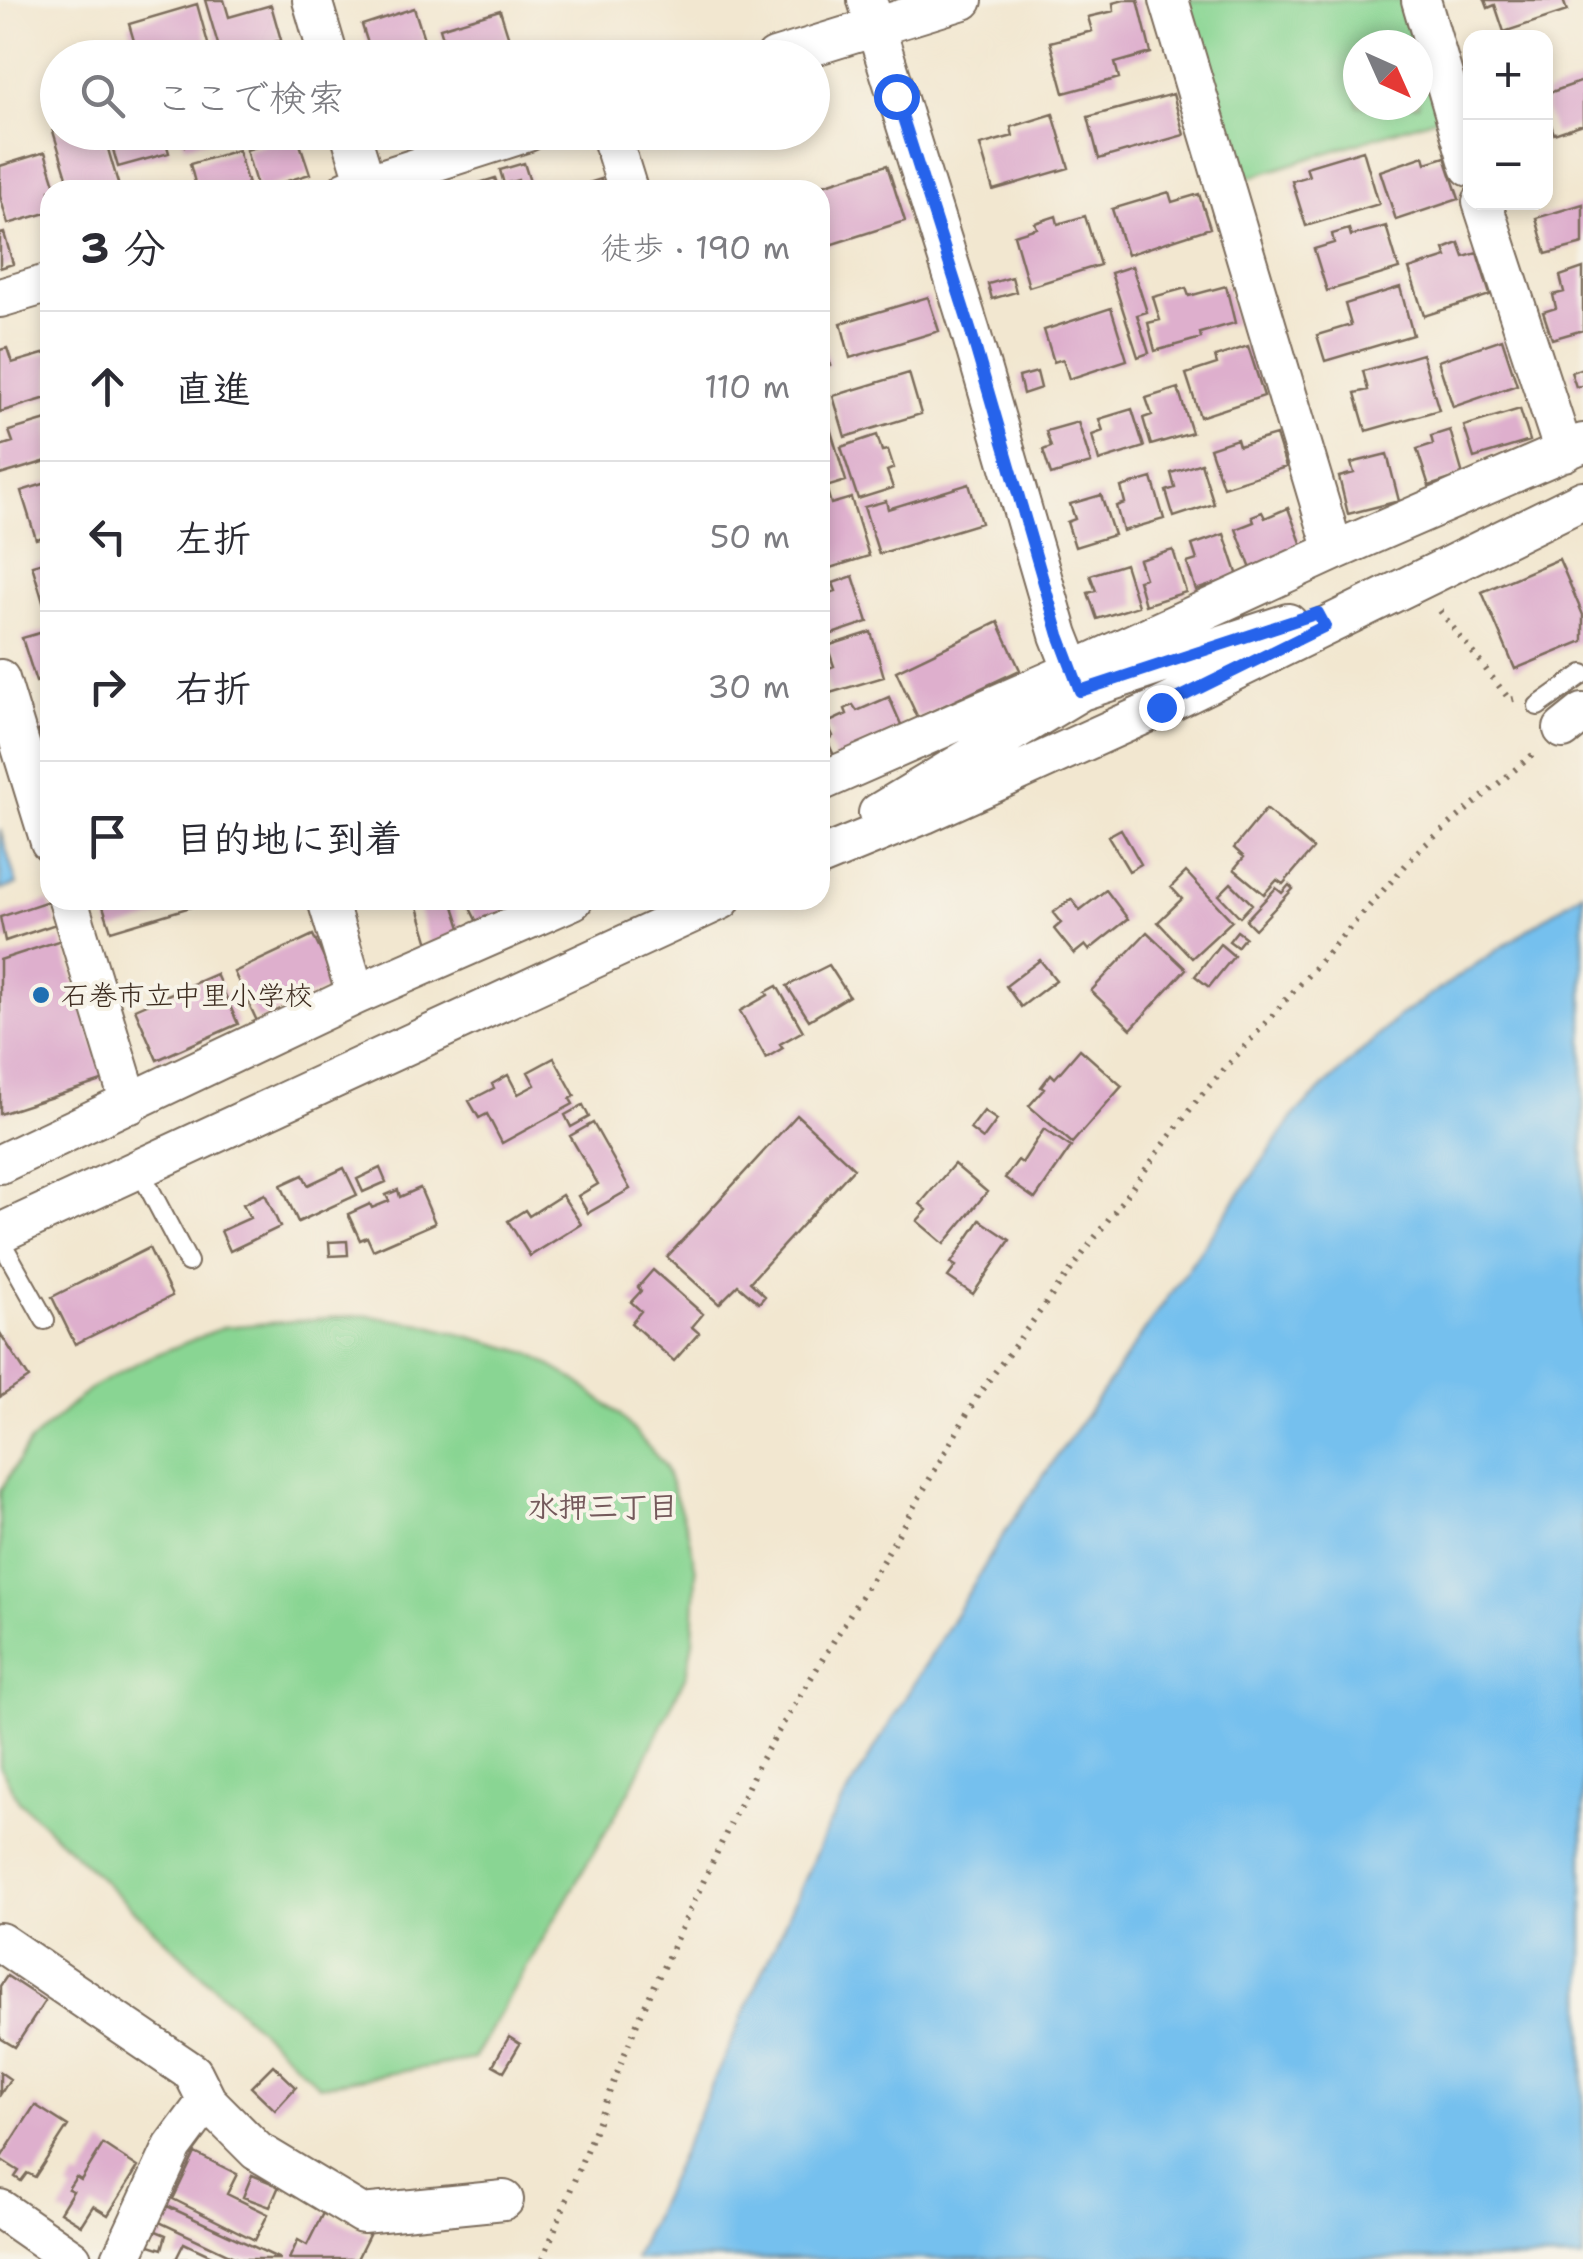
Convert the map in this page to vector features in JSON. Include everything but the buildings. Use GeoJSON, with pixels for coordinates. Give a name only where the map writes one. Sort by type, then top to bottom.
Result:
{"type":"FeatureCollection","features":[{"type":"Feature","properties":{"kind":"street"},"geometry":{"type":"LineString","coordinates":[[312,0],[323,40]]}},
{"type":"Feature","properties":{"kind":"street"},"geometry":{"type":"LineString","coordinates":[[814,40],[871,14],[962,0]]}},
{"type":"Feature","properties":{"kind":"street"},"geometry":{"type":"LineString","coordinates":[[1169,0],[1334,550]]}},
{"type":"Feature","properties":{"kind":"street"},"geometry":{"type":"LineString","coordinates":[[1421,0],[1463,143]]}},
{"type":"Feature","properties":{"kind":"street"},"geometry":{"type":"LineString","coordinates":[[871,14],[971,332],[1059,635],[1077,681]]}},
{"type":"Feature","properties":{"kind":"street"},"geometry":{"type":"LineString","coordinates":[[353,150],[359,180]]}},
{"type":"Feature","properties":{"kind":"street"},"geometry":{"type":"LineString","coordinates":[[384,180],[474,150]]}},
{"type":"Feature","properties":{"kind":"street"},"geometry":{"type":"LineString","coordinates":[[616,150],[625,180]]}},
{"type":"Feature","properties":{"kind":"street"},"geometry":{"type":"LineString","coordinates":[[830,778],[1077,681],[1334,550],[1573,448],[1485,210]]}},
{"type":"Feature","properties":{"kind":"street"},"geometry":{"type":"LineString","coordinates":[[0,298],[40,286]]}},
{"type":"Feature","properties":{"kind":"street"},"geometry":{"type":"LineString","coordinates":[[830,853],[1142,715],[1583,500]]}},
{"type":"Feature","properties":{"kind":"street"},"geometry":{"type":"LineString","coordinates":[[876,834],[872,817],[1077,681],[1318,613],[1325,626]]}},
{"type":"Feature","properties":{"kind":"street"},"geometry":{"type":"LineString","coordinates":[[0,679],[40,809]]}},
{"type":"Feature","properties":{"kind":"street"},"geometry":{"type":"LineString","coordinates":[[71,910],[130,1104]]}},
{"type":"Feature","properties":{"kind":"street"},"geometry":{"type":"LineString","coordinates":[[330,910],[356,995]]}},
{"type":"Feature","properties":{"kind":"street"},"geometry":{"type":"LineString","coordinates":[[0,1164],[356,995],[550,910]]}},
{"type":"Feature","properties":{"kind":"street"},"geometry":{"type":"LineString","coordinates":[[0,1237],[138,1168],[699,910]]}},
{"type":"Feature","properties":{"kind":"street"},"geometry":{"type":"LineString","coordinates":[[0,1942],[192,2072],[207,2101],[257,2152],[362,2214],[504,2200]]}},
{"type":"Feature","properties":{"kind":"street"},"geometry":{"type":"LineString","coordinates":[[121,2259],[174,2146],[207,2101]]}},
{"type":"Feature","properties":{"kind":"street"},"geometry":{"type":"LineString","coordinates":[[0,2208],[72,2259]]}},
{"type":"Feature","properties":{"kind":"lane"},"geometry":{"type":"LineString","coordinates":[[1562,716],[1583,674]]}},
{"type":"Feature","properties":{"kind":"lane"},"geometry":{"type":"LineString","coordinates":[[138,1168],[188,1262]]}},
{"type":"Feature","properties":{"kind":"lane"},"geometry":{"type":"LineString","coordinates":[[0,1237],[46,1320]]}},
{"type":"Feature","properties":{"kind":"path"},"geometry":{"type":"LineString","coordinates":[[542,2259],[637,2022],[760,1763],[978,1396],[1197,1100],[1420,849],[1562,716],[1524,696],[1510,700],[1430,602]]}},
{"type":"Feature","properties":{"kind":"green space"},"geometry":{"type":"Polygon","coordinates":[[[1184,0],[1404,0],[1414,30],[1343,30],[1343,120],[1430,120],[1242,180],[1184,0]]]}},
{"type":"Feature","properties":{"kind":"green space"},"geometry":{"type":"Polygon","coordinates":[[[1433,89],[1442,116],[1433,119],[1433,89]]]}},
{"type":"Feature","properties":{"kind":"green space"},"geometry":{"type":"Polygon","coordinates":[[[363,1315],[422,1324],[529,1353],[575,1380],[620,1415],[664,1465],[687,1528],[696,1571],[693,1641],[686,1675],[629,1792],[473,2059],[319,2086],[19,1801],[0,1766],[0,1491],[29,1443],[88,1390],[143,1360],[224,1327],[363,1315]]]}},
{"type":"Feature","properties":{"kind":"water"},"geometry":{"type":"Polygon","coordinates":[[[0,829],[17,885],[0,890],[0,829]]]}},
{"type":"Feature","properties":{"kind":"water"},"geometry":{"type":"Polygon","coordinates":[[[1583,892],[1583,2259],[634,2259],[828,1826],[1008,1527],[1296,1113],[1397,1018],[1583,892]]]}},
{"type":"Feature","properties":{"kind":"place","name":"石巻市立中里小学校"},"geometry":{"type":"Point","coordinates":[41,995]}},
{"type":"Feature","properties":{"kind":"district","name":"水押三丁目"},"geometry":{"type":"Point","coordinates":[603,1506]}},
{"type":"Feature","properties":{"kind":"route"},"geometry":{"type":"LineString","coordinates":[[896,96],[971,332],[1059,635],[1080,691],[1318,613],[1325,626],[1161,707]]}}]}
